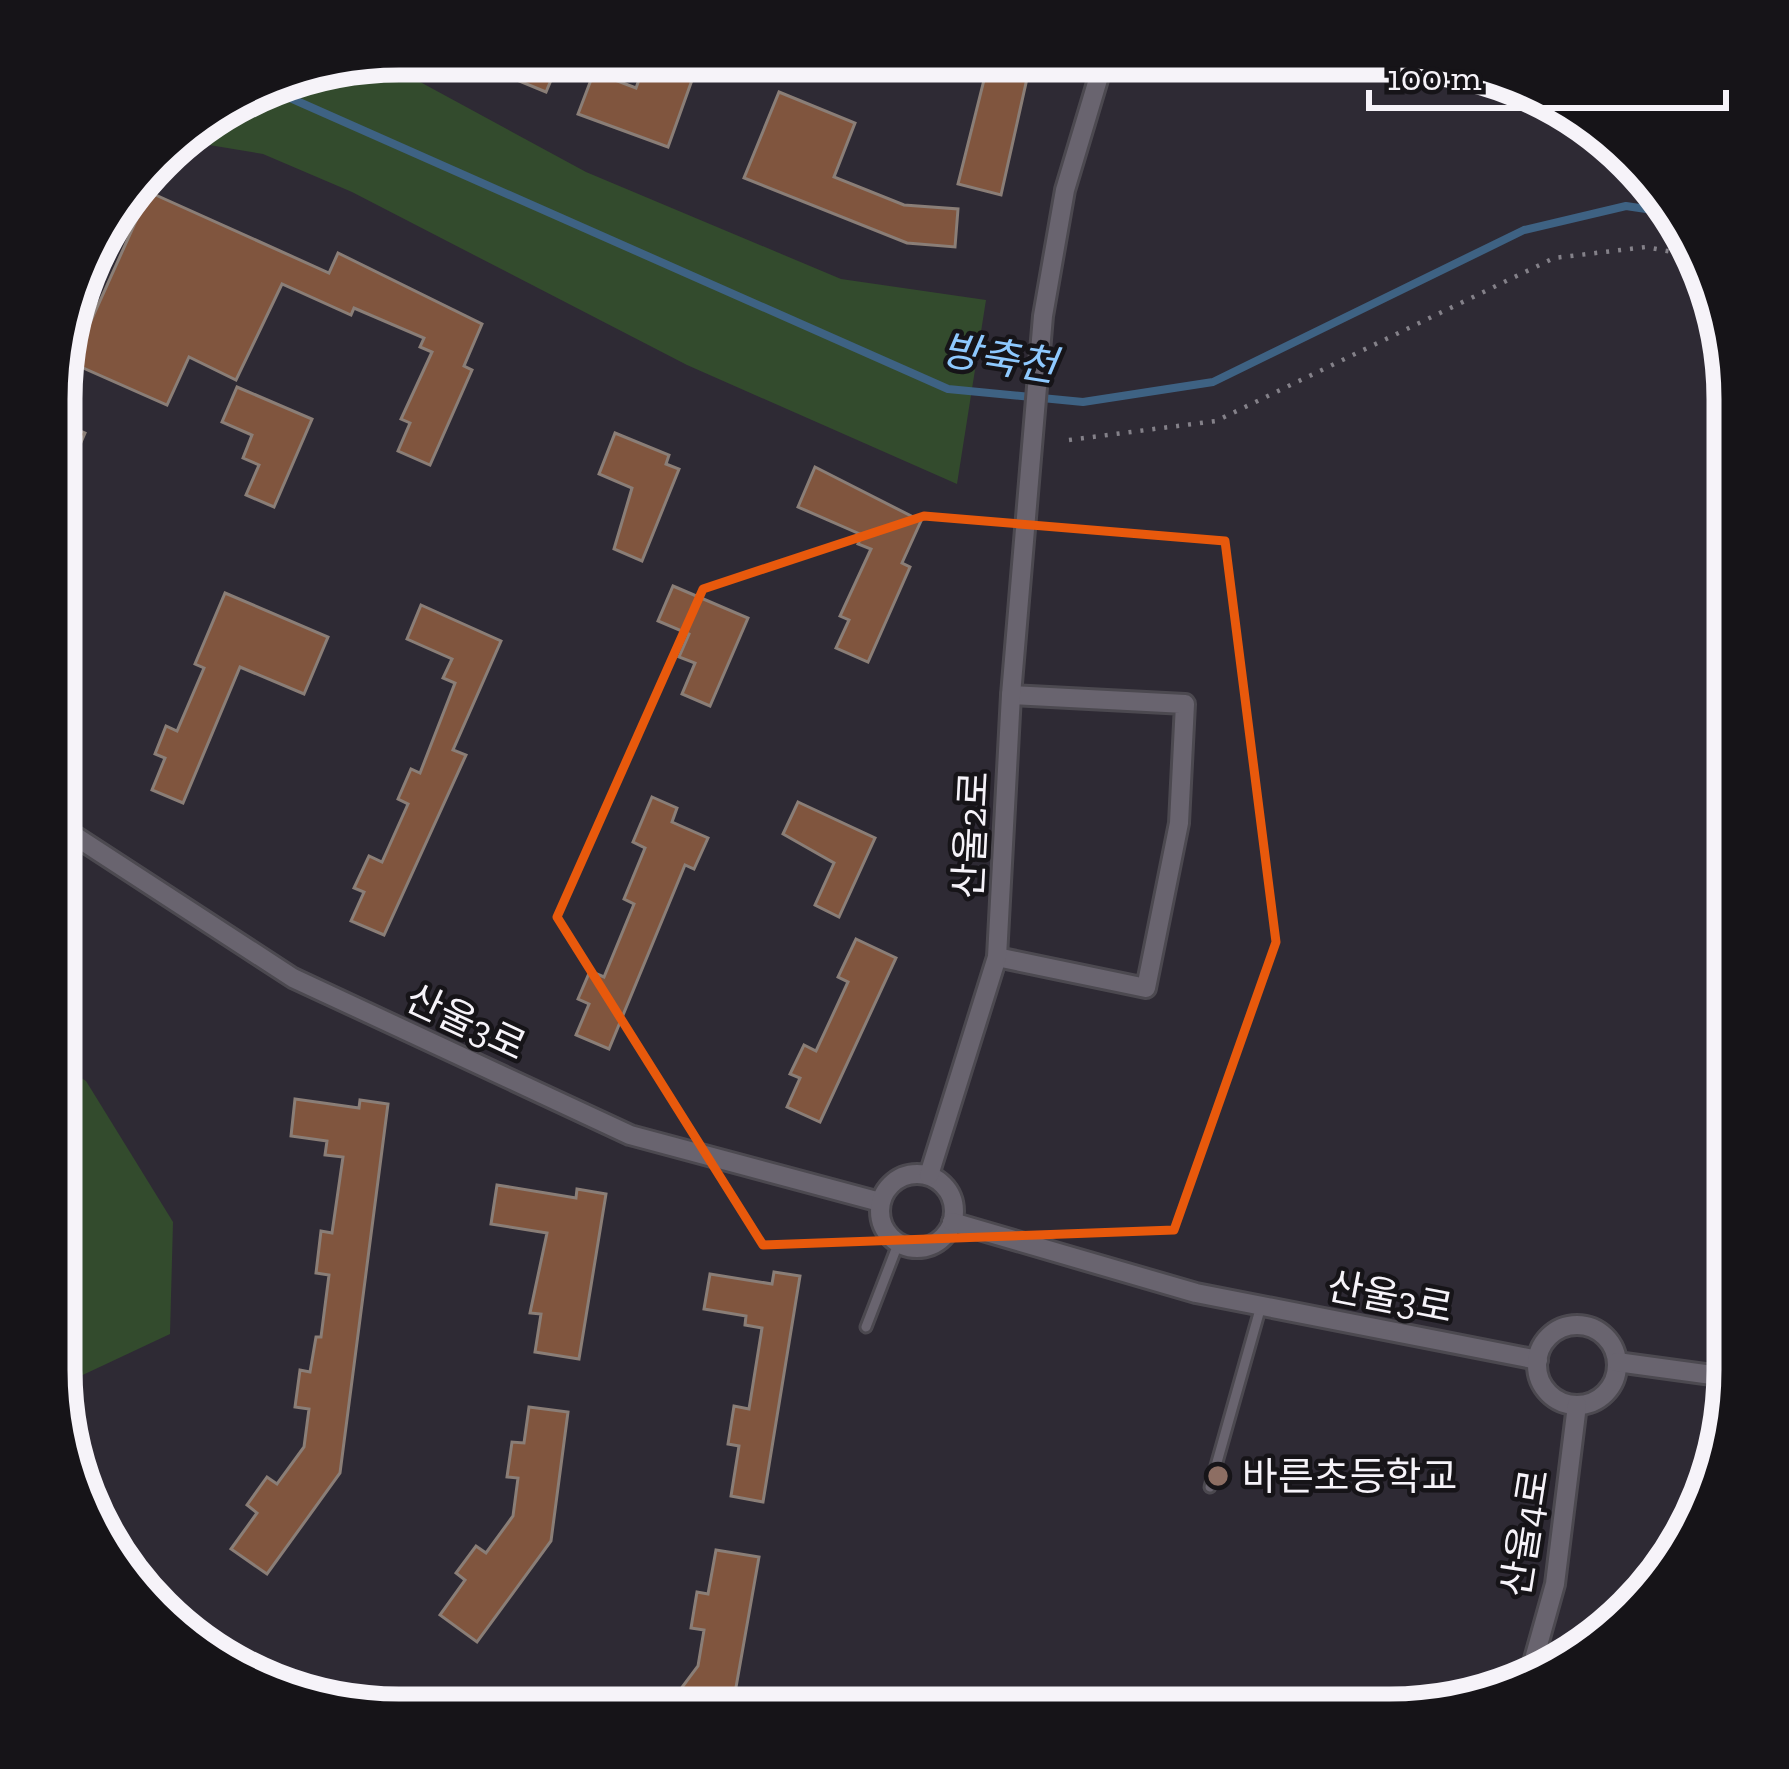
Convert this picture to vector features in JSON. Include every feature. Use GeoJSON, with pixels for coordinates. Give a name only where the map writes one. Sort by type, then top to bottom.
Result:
{"type":"FeatureCollection","features":[{"type":"Feature","properties":{"kind":"street","name":"산울2로"},"geometry":{"type":"LineString","coordinates":[[929,1175],[997,957],[1011,694],[1043,316],[1065,190],[1099,75]]}},
{"type":"Feature","properties":{"kind":"street"},"geometry":{"type":"LineString","coordinates":[[997,957],[1146,988],[1179,823],[1185,704],[1011,694]]}},
{"type":"Feature","properties":{"kind":"street","name":"산울3로"},"geometry":{"type":"LineString","coordinates":[[75,836],[293,978],[630,1135],[880,1202]]}},
{"type":"Feature","properties":{"kind":"street"},"geometry":{"type":"LineString","coordinates":[[904,1175],[929,1175],[949,1191],[952,1222],[932,1245],[898,1244],[882,1226],[880,1202],[904,1175]]}},
{"type":"Feature","properties":{"kind":"street","name":"산울3로"},"geometry":{"type":"LineString","coordinates":[[952,1222],[1196,1293],[1538,1360]]}},
{"type":"Feature","properties":{"kind":"street"},"geometry":{"type":"LineString","coordinates":[[1582,1324],[1606,1336],[1617,1362],[1605,1394],[1577,1405],[1545,1390],[1538,1360],[1556,1330],[1582,1324]]}},
{"type":"Feature","properties":{"kind":"street"},"geometry":{"type":"LineString","coordinates":[[1617,1362],[1713,1375]]}},
{"type":"Feature","properties":{"kind":"street","name":"산울4로"},"geometry":{"type":"LineString","coordinates":[[1534,1661],[1555,1583],[1577,1405]]}},
{"type":"Feature","properties":{"kind":"lane"},"geometry":{"type":"LineString","coordinates":[[866,1327],[898,1244]]}},
{"type":"Feature","properties":{"kind":"lane"},"geometry":{"type":"LineString","coordinates":[[1210,1487],[1261,1306]]}},
{"type":"Feature","properties":{"kind":"path"},"geometry":{"type":"LineString","coordinates":[[1069,440],[1216,421],[1554,258],[1646,247],[1679,253]]}},
{"type":"Feature","properties":{"kind":"highlighted area"},"geometry":{"type":"Polygon","coordinates":[[[924,516],[1225,541],[1276,942],[1174,1230],[763,1245],[557,917],[703,589],[924,516]]]}},
{"type":"Feature","properties":{"kind":"green space"},"geometry":{"type":"Polygon","coordinates":[[[409,76],[586,172],[841,279],[986,300],[957,484],[687,365],[352,192],[263,154],[201,144],[237,118],[295,92],[336,81],[409,76]]]}},
{"type":"Feature","properties":{"kind":"green space"},"geometry":{"type":"Polygon","coordinates":[[[76,1075],[86,1081],[173,1222],[170,1334],[76,1378],[76,1075]]]}},
{"type":"Feature","properties":{"kind":"building"},"geometry":{"type":"Polygon","coordinates":[[[985,75],[1028,75],[1001,195],[958,184],[985,75]]]}},
{"type":"Feature","properties":{"kind":"building"},"geometry":{"type":"Polygon","coordinates":[[[507,76],[553,76],[546,92],[507,76]]]}},
{"type":"Feature","properties":{"kind":"building"},"geometry":{"type":"Polygon","coordinates":[[[593,76],[636,88],[640,76],[694,76],[668,147],[578,114],[593,76]]]}},
{"type":"Feature","properties":{"kind":"building"},"geometry":{"type":"Polygon","coordinates":[[[779,92],[855,123],[834,177],[904,205],[958,209],[955,247],[907,243],[744,178],[779,92]]]}},
{"type":"Feature","properties":{"kind":"building"},"geometry":{"type":"Polygon","coordinates":[[[149,192],[329,273],[338,253],[482,324],[464,366],[472,370],[430,465],[398,451],[410,423],[401,419],[432,352],[420,347],[424,338],[354,308],[351,315],[282,284],[236,380],[189,357],[167,405],[77,365],[80,346],[149,192]]]}},
{"type":"Feature","properties":{"kind":"building"},"geometry":{"type":"Polygon","coordinates":[[[237,387],[312,419],[274,507],[246,495],[259,465],[243,458],[252,435],[222,422],[237,387]]]}},
{"type":"Feature","properties":{"kind":"building"},"geometry":{"type":"Polygon","coordinates":[[[75,429],[85,433],[75,456],[75,429]]]}},
{"type":"Feature","properties":{"kind":"building"},"geometry":{"type":"Polygon","coordinates":[[[615,433],[669,455],[666,464],[679,469],[642,561],[614,549],[632,488],[599,474],[615,433]]]}},
{"type":"Feature","properties":{"kind":"building"},"geometry":{"type":"Polygon","coordinates":[[[815,467],[921,521],[902,563],[910,567],[868,662],[836,648],[849,620],[840,616],[871,549],[858,544],[862,535],[798,507],[815,467]]]}},
{"type":"Feature","properties":{"kind":"building"},"geometry":{"type":"Polygon","coordinates":[[[673,586],[748,618],[710,706],[682,694],[695,663],[679,657],[689,634],[658,621],[673,586]]]}},
{"type":"Feature","properties":{"kind":"building"},"geometry":{"type":"Polygon","coordinates":[[[225,593],[328,637],[304,694],[240,667],[183,803],[152,790],[165,758],[155,754],[166,726],[177,731],[204,668],[195,664],[225,593]]]}},
{"type":"Feature","properties":{"kind":"building"},"geometry":{"type":"Polygon","coordinates":[[[421,605],[501,641],[453,750],[466,755],[384,935],[351,921],[364,892],[354,888],[369,856],[382,862],[408,804],[398,799],[411,769],[420,773],[455,683],[443,678],[452,659],[407,639],[421,605]]]}},
{"type":"Feature","properties":{"kind":"building"},"geometry":{"type":"Polygon","coordinates":[[[652,797],[677,808],[672,822],[708,838],[694,869],[685,865],[609,1049],[576,1035],[589,1004],[578,999],[590,971],[604,977],[634,904],[624,899],[645,848],[633,842],[652,797]]]}},
{"type":"Feature","properties":{"kind":"building"},"geometry":{"type":"Polygon","coordinates":[[[798,802],[875,838],[839,917],[815,905],[834,863],[783,834],[798,802]]]}},
{"type":"Feature","properties":{"kind":"building"},"geometry":{"type":"Polygon","coordinates":[[[856,939],[896,958],[820,1122],[787,1107],[800,1078],[790,1074],[804,1045],[816,1051],[848,982],[838,977],[856,939]]]}},
{"type":"Feature","properties":{"kind":"building"},"geometry":{"type":"Polygon","coordinates":[[[295,1099],[359,1108],[360,1100],[388,1104],[340,1473],[267,1574],[231,1549],[257,1513],[247,1505],[267,1477],[277,1484],[304,1447],[309,1409],[295,1407],[300,1370],[310,1372],[316,1337],[321,1337],[329,1275],[316,1273],[321,1231],[332,1233],[343,1157],[325,1155],[327,1141],[291,1136],[295,1099]]]}},
{"type":"Feature","properties":{"kind":"building"},"geometry":{"type":"Polygon","coordinates":[[[497,1185],[576,1198],[577,1189],[606,1194],[579,1359],[535,1352],[541,1314],[530,1313],[547,1233],[491,1224],[497,1185]]]}},
{"type":"Feature","properties":{"kind":"building"},"geometry":{"type":"Polygon","coordinates":[[[774,1272],[800,1276],[763,1502],[731,1496],[739,1446],[728,1444],[734,1406],[749,1409],[762,1328],[745,1325],[746,1316],[704,1309],[710,1274],[772,1284],[774,1272]]]}},
{"type":"Feature","properties":{"kind":"building"},"geometry":{"type":"Polygon","coordinates":[[[529,1407],[568,1412],[551,1541],[477,1642],[440,1615],[465,1580],[456,1573],[476,1546],[486,1553],[513,1516],[518,1478],[507,1477],[512,1442],[524,1443],[529,1407]]]}},
{"type":"Feature","properties":{"kind":"building"},"geometry":{"type":"Polygon","coordinates":[[[716,1550],[759,1557],[735,1693],[678,1693],[698,1666],[704,1630],[691,1628],[697,1592],[708,1594],[716,1550]]]}},
{"type":"Feature","properties":{"kind":"waterway","name":"방축천"},"geometry":{"type":"LineString","coordinates":[[285,96],[948,389],[1083,402],[1213,382],[1524,230],[1626,206],[1652,210]]}},
{"type":"Feature","properties":{"kind":"place","name":"바른초등학교"},"geometry":{"type":"Point","coordinates":[1218,1476]}}]}
